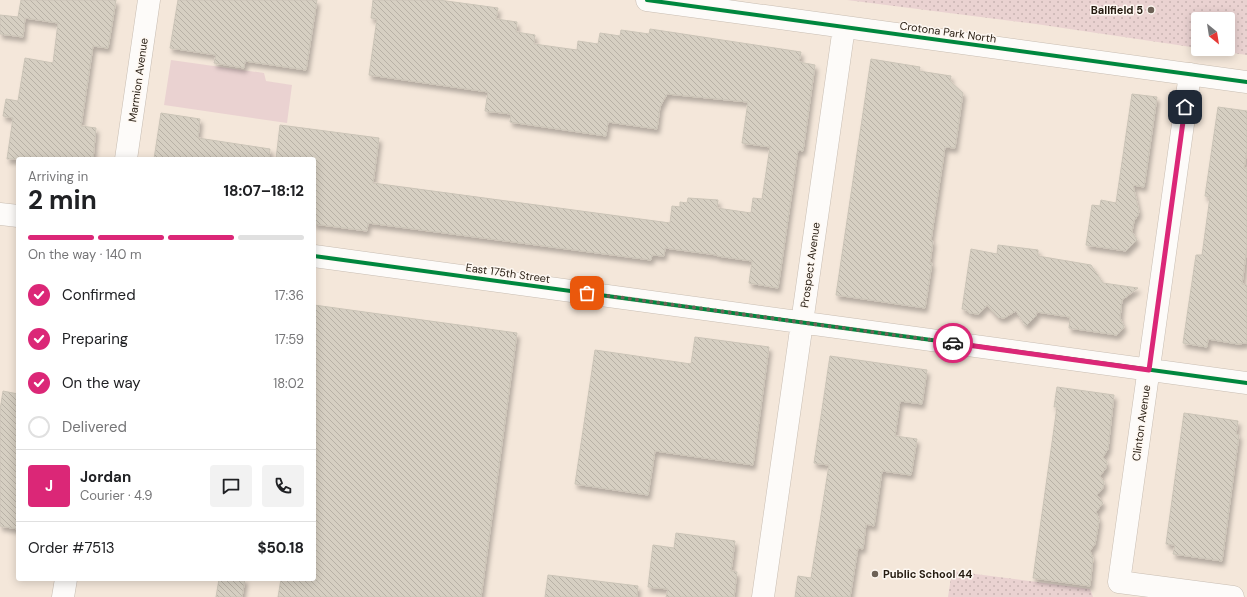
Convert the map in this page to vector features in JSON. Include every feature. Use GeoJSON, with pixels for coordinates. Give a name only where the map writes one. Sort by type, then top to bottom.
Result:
{"type":"FeatureCollection","features":[{"type":"Feature","properties":{"kind":"street","name":"Marmion Avenue"},"geometry":{"type":"LineString","coordinates":[[126,157],[149,0]]}},
{"type":"Feature","properties":{"kind":"street","name":"Crotona Park North"},"geometry":{"type":"LineString","coordinates":[[647,0],[1247,82]]}},
{"type":"Feature","properties":{"kind":"street","name":"Prospect Avenue"},"geometry":{"type":"LineString","coordinates":[[763,597],[844,27]]}},
{"type":"Feature","properties":{"kind":"street","name":"Clinton Avenue"},"geometry":{"type":"LineString","coordinates":[[1190,74],[1119,582],[1233,597]]}},
{"type":"Feature","properties":{"kind":"street"},"geometry":{"type":"LineString","coordinates":[[0,214],[16,216]]}},
{"type":"Feature","properties":{"kind":"street","name":"East 175th Street"},"geometry":{"type":"LineString","coordinates":[[316,256],[1247,383]]}},
{"type":"Feature","properties":{"kind":"street"},"geometry":{"type":"LineString","coordinates":[[63,597],[66,581]]}},
{"type":"Feature","properties":{"kind":"shaded area"},"geometry":{"type":"Polygon","coordinates":[[[847,0],[1247,0],[1247,55],[1235,53],[1235,12],[1191,12],[1191,47],[1036,24],[847,0]]]}},
{"type":"Feature","properties":{"kind":"shaded area"},"geometry":{"type":"Polygon","coordinates":[[[171,60],[264,73],[266,81],[292,85],[287,123],[164,105],[171,60]]]}},
{"type":"Feature","properties":{"kind":"shaded area"},"geometry":{"type":"Polygon","coordinates":[[[952,571],[1090,589],[1093,597],[948,597],[952,571]]]}},
{"type":"Feature","properties":{"kind":"building"},"geometry":{"type":"Polygon","coordinates":[[[21,0],[116,0],[108,48],[93,46],[81,126],[96,128],[93,157],[16,157],[16,159],[7,159],[13,118],[3,116],[6,99],[18,101],[25,58],[53,63],[58,23],[25,18],[23,37],[0,34],[0,15],[18,17],[21,0]]]}},
{"type":"Feature","properties":{"kind":"building"},"geometry":{"type":"Polygon","coordinates":[[[178,0],[317,0],[306,70],[245,61],[244,68],[214,63],[216,55],[170,48],[178,0]]]}},
{"type":"Feature","properties":{"kind":"building"},"geometry":{"type":"Polygon","coordinates":[[[373,0],[439,0],[498,8],[496,19],[517,22],[516,32],[535,35],[534,44],[577,50],[578,41],[598,44],[600,33],[620,36],[621,30],[649,34],[650,29],[801,52],[799,62],[815,65],[803,151],[798,150],[778,288],[749,283],[752,261],[717,255],[665,248],[664,256],[652,255],[651,260],[368,223],[367,231],[316,224],[316,157],[276,157],[280,125],[379,138],[373,183],[670,223],[672,206],[680,207],[680,202],[687,203],[688,198],[718,200],[717,208],[751,213],[753,198],[762,199],[770,147],[742,143],[748,102],[667,94],[660,107],[657,129],[608,122],[606,136],[510,122],[511,114],[485,111],[488,92],[369,75],[377,19],[371,18],[373,0]]]}},
{"type":"Feature","properties":{"kind":"building"},"geometry":{"type":"Polygon","coordinates":[[[871,59],[920,67],[919,71],[951,76],[950,81],[963,93],[955,148],[945,147],[931,240],[933,241],[930,263],[932,263],[925,308],[836,295],[871,59]]]}},
{"type":"Feature","properties":{"kind":"building"},"geometry":{"type":"Polygon","coordinates":[[[1132,94],[1157,97],[1144,187],[1133,185],[1139,212],[1134,221],[1132,232],[1137,240],[1126,251],[1086,245],[1092,205],[1100,206],[1101,200],[1116,203],[1132,94]]]}},
{"type":"Feature","properties":{"kind":"building"},"geometry":{"type":"Polygon","coordinates":[[[1218,107],[1247,111],[1247,150],[1244,168],[1247,168],[1247,247],[1242,284],[1247,285],[1247,343],[1238,344],[1208,339],[1207,347],[1183,343],[1196,255],[1202,255],[1210,197],[1205,196],[1218,107]]]}},
{"type":"Feature","properties":{"kind":"building"},"geometry":{"type":"Polygon","coordinates":[[[161,113],[200,119],[198,138],[270,149],[269,157],[154,157],[161,113]]]}},
{"type":"Feature","properties":{"kind":"building"},"geometry":{"type":"Polygon","coordinates":[[[998,245],[1038,250],[1038,256],[1091,265],[1103,283],[1138,288],[1122,300],[1120,318],[1124,327],[1117,335],[1069,328],[1070,317],[1037,312],[1036,316],[1026,326],[1016,311],[1004,318],[998,317],[987,305],[979,314],[969,313],[967,310],[962,309],[971,249],[997,254],[998,245]]]}},
{"type":"Feature","properties":{"kind":"building"},"geometry":{"type":"Polygon","coordinates":[[[316,305],[517,333],[481,597],[278,597],[281,581],[316,581],[316,305]]]}},
{"type":"Feature","properties":{"kind":"building"},"geometry":{"type":"Polygon","coordinates":[[[695,337],[769,347],[753,465],[655,451],[648,495],[575,484],[595,350],[691,364],[695,337]]]}},
{"type":"Feature","properties":{"kind":"building"},"geometry":{"type":"Polygon","coordinates":[[[830,356],[927,370],[922,404],[900,401],[895,436],[917,439],[911,475],[882,471],[874,526],[866,524],[863,549],[858,548],[850,597],[795,597],[798,576],[811,578],[829,465],[814,463],[830,356]]]}},
{"type":"Feature","properties":{"kind":"building"},"geometry":{"type":"Polygon","coordinates":[[[1057,387],[1114,395],[1108,449],[1103,457],[1107,462],[1106,468],[1100,476],[1104,482],[1103,488],[1097,495],[1103,503],[1096,512],[1099,520],[1095,544],[1090,551],[1093,558],[1090,586],[1033,578],[1057,407],[1054,407],[1057,387]]]}},
{"type":"Feature","properties":{"kind":"building"},"geometry":{"type":"Polygon","coordinates":[[[3,391],[16,394],[16,529],[0,526],[0,410],[3,391]]]}},
{"type":"Feature","properties":{"kind":"building"},"geometry":{"type":"Polygon","coordinates":[[[1184,413],[1238,421],[1236,434],[1239,435],[1222,561],[1173,554],[1175,545],[1166,544],[1184,413]]]}},
{"type":"Feature","properties":{"kind":"building"},"geometry":{"type":"Polygon","coordinates":[[[676,533],[735,541],[731,571],[737,572],[734,597],[666,597],[668,589],[648,587],[653,545],[674,548],[676,533]]]}},
{"type":"Feature","properties":{"kind":"building"},"geometry":{"type":"Polygon","coordinates":[[[548,575],[638,586],[637,597],[545,597],[548,575]]]}},
{"type":"Feature","properties":{"kind":"building"},"geometry":{"type":"Polygon","coordinates":[[[219,581],[245,581],[242,597],[216,597],[219,581]]]}},
{"type":"Feature","properties":{"kind":"cycle path"},"geometry":{"type":"LineString","coordinates":[[647,0],[1247,82]]}},
{"type":"Feature","properties":{"kind":"cycle path"},"geometry":{"type":"LineString","coordinates":[[316,256],[1247,383]]}},
{"type":"Feature","properties":{"kind":"way so far"},"geometry":{"type":"LineString","coordinates":[[587,293],[953,343]]}},
{"type":"Feature","properties":{"kind":"place","name":"Ballfield 5"},"geometry":{"type":"Point","coordinates":[1151,10]}},
{"type":"Feature","properties":{"kind":"place","name":"Public School 44"},"geometry":{"type":"Point","coordinates":[875,574]}},
{"type":"Feature","properties":{"kind":"route"},"geometry":{"type":"LineString","coordinates":[[953,343],[1149,370],[1185,107]]}}]}
